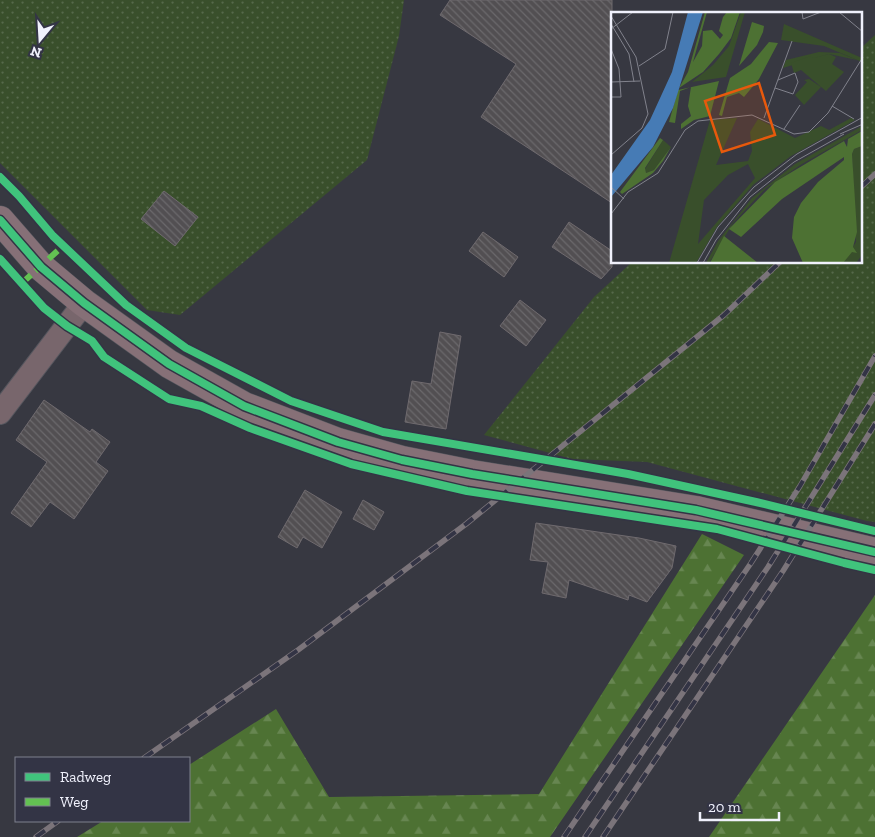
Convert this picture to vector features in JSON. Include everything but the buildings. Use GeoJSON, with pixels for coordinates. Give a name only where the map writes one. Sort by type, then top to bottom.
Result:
{"type":"FeatureCollection","features":[{"type":"Feature","properties":{"kind":"main road"},"geometry":{"type":"LineString","coordinates":[[0,220],[41,267],[84,303],[169,364],[244,406],[338,442],[402,460],[472,474],[696,510],[875,552]]}},
{"type":"Feature","properties":{"kind":"street"},"geometry":{"type":"LineString","coordinates":[[0,413],[84,303]]}},
{"type":"Feature","properties":{"kind":"green space"},"geometry":{"type":"Polygon","coordinates":[[[0,0],[404,0],[399,36],[367,160],[180,315],[147,310],[0,163],[0,0]]]}},
{"type":"Feature","properties":{"kind":"green space"},"geometry":{"type":"Polygon","coordinates":[[[875,35],[875,522],[647,462],[572,459],[484,435],[594,297],[630,264],[862,264],[862,47],[875,35]]]}},
{"type":"Feature","properties":{"kind":"green space"},"geometry":{"type":"Polygon","coordinates":[[[702,534],[744,555],[550,837],[77,837],[101,822],[190,822],[190,764],[276,709],[329,797],[539,794],[702,534]]]}},
{"type":"Feature","properties":{"kind":"green space"},"geometry":{"type":"Polygon","coordinates":[[[875,595],[875,837],[709,837],[875,595]]]}},
{"type":"Feature","properties":{"kind":"railway"},"geometry":{"type":"LineString","coordinates":[[862,186],[875,174]]}},
{"type":"Feature","properties":{"kind":"railway"},"geometry":{"type":"LineString","coordinates":[[145,757],[298,650],[466,524],[724,315],[778,264]]}},
{"type":"Feature","properties":{"kind":"railway"},"geometry":{"type":"LineString","coordinates":[[564,837],[751,563],[800,486],[875,356]]}},
{"type":"Feature","properties":{"kind":"railway"},"geometry":{"type":"LineString","coordinates":[[585,837],[768,567],[875,395]]}},
{"type":"Feature","properties":{"kind":"railway"},"geometry":{"type":"LineString","coordinates":[[603,837],[783,571],[875,424]]}},
{"type":"Feature","properties":{"kind":"railway"},"geometry":{"type":"LineString","coordinates":[[36,837],[57,822]]}},
{"type":"Feature","properties":{"kind":"marked path"},"geometry":{"type":"LineString","coordinates":[[22,283],[63,246]]}},
{"type":"Feature","properties":{"kind":"cycle path"},"geometry":{"type":"LineString","coordinates":[[0,177],[53,236],[126,305],[186,348],[291,401],[383,432],[628,474],[875,531]]}},
{"type":"Feature","properties":{"kind":"cycle path"},"geometry":{"type":"LineString","coordinates":[[0,220],[41,267],[84,303],[169,364],[244,406],[338,442],[402,460],[472,474],[696,510],[875,552]]}},
{"type":"Feature","properties":{"kind":"cycle path"},"geometry":{"type":"LineString","coordinates":[[0,259],[44,308],[67,326],[92,341],[104,357],[169,399],[201,406],[250,428],[351,464],[467,491],[717,529],[875,570]]}}]}
